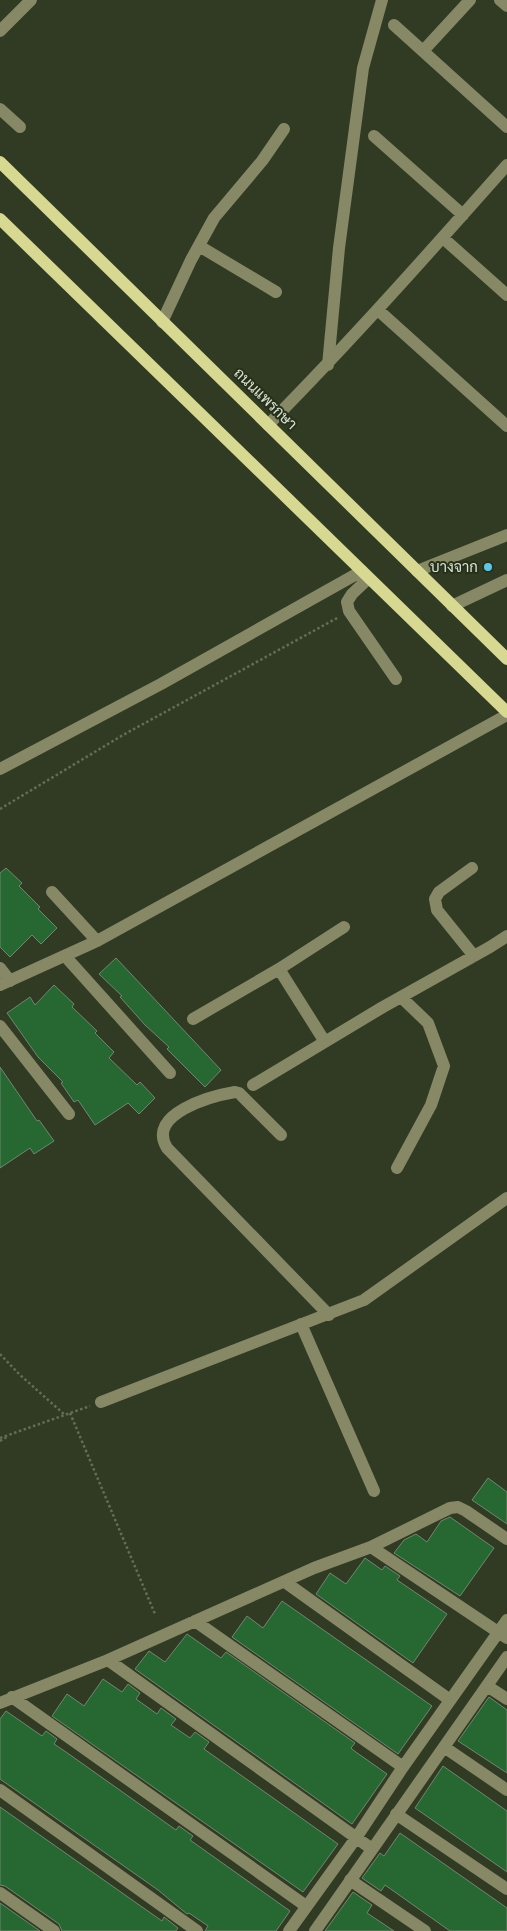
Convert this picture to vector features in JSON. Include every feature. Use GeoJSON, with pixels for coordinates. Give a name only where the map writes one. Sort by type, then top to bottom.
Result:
{"type":"FeatureCollection","features":[{"type":"Feature","properties":{"kind":"main road","name":"ถนนแพรกษา"},"geometry":{"type":"LineString","coordinates":[[0,162],[507,659]]}},
{"type":"Feature","properties":{"kind":"main road"},"geometry":{"type":"LineString","coordinates":[[0,218],[507,714]]}},
{"type":"Feature","properties":{"kind":"street"},"geometry":{"type":"LineString","coordinates":[[0,31],[31,0]]}},
{"type":"Feature","properties":{"kind":"street"},"geometry":{"type":"LineString","coordinates":[[328,365],[339,248],[363,68],[382,0]]}},
{"type":"Feature","properties":{"kind":"street"},"geometry":{"type":"LineString","coordinates":[[423,51],[470,0]]}},
{"type":"Feature","properties":{"kind":"street"},"geometry":{"type":"LineString","coordinates":[[500,0],[507,6]]}},
{"type":"Feature","properties":{"kind":"street"},"geometry":{"type":"LineString","coordinates":[[394,25],[507,127]]}},
{"type":"Feature","properties":{"kind":"street"},"geometry":{"type":"LineString","coordinates":[[0,109],[20,127]]}},
{"type":"Feature","properties":{"kind":"street"},"geometry":{"type":"LineString","coordinates":[[162,322],[214,218],[262,161],[284,129]]}},
{"type":"Feature","properties":{"kind":"street"},"geometry":{"type":"LineString","coordinates":[[374,136],[463,215]]}},
{"type":"Feature","properties":{"kind":"street"},"geometry":{"type":"LineString","coordinates":[[268,425],[328,365],[507,165]]}},
{"type":"Feature","properties":{"kind":"street"},"geometry":{"type":"LineString","coordinates":[[443,238],[507,295]]}},
{"type":"Feature","properties":{"kind":"street"},"geometry":{"type":"LineString","coordinates":[[199,246],[276,292]]}},
{"type":"Feature","properties":{"kind":"street"},"geometry":{"type":"LineString","coordinates":[[378,310],[507,426]]}},
{"type":"Feature","properties":{"kind":"street"},"geometry":{"type":"LineString","coordinates":[[417,571],[507,535]]}},
{"type":"Feature","properties":{"kind":"street"},"geometry":{"type":"LineString","coordinates":[[366,575],[347,602],[349,611],[396,679]]}},
{"type":"Feature","properties":{"kind":"street"},"geometry":{"type":"LineString","coordinates":[[0,769],[366,575]]}},
{"type":"Feature","properties":{"kind":"street"},"geometry":{"type":"LineString","coordinates":[[452,606],[507,580]]}},
{"type":"Feature","properties":{"kind":"street"},"geometry":{"type":"LineString","coordinates":[[0,968],[5,983],[98,941],[507,714]]}},
{"type":"Feature","properties":{"kind":"street"},"geometry":{"type":"LineString","coordinates":[[472,868],[439,892],[435,899],[437,910],[474,956]]}},
{"type":"Feature","properties":{"kind":"street"},"geometry":{"type":"LineString","coordinates":[[52,892],[98,941]]}},
{"type":"Feature","properties":{"kind":"street"},"geometry":{"type":"LineString","coordinates":[[193,1019],[279,969],[344,927]]}},
{"type":"Feature","properties":{"kind":"street"},"geometry":{"type":"LineString","coordinates":[[254,1086],[325,1042],[507,936]]}},
{"type":"Feature","properties":{"kind":"street"},"geometry":{"type":"LineString","coordinates":[[65,956],[170,1073]]}},
{"type":"Feature","properties":{"kind":"street"},"geometry":{"type":"LineString","coordinates":[[279,969],[325,1042]]}},
{"type":"Feature","properties":{"kind":"street"},"geometry":{"type":"LineString","coordinates":[[397,1168],[431,1105],[444,1066],[428,1023],[402,997]]}},
{"type":"Feature","properties":{"kind":"street"},"geometry":{"type":"LineString","coordinates":[[0,1026],[69,1114]]}},
{"type":"Feature","properties":{"kind":"street"},"geometry":{"type":"LineString","coordinates":[[281,1135],[235,1092],[210,1098],[179,1112],[167,1121],[162,1135],[167,1148],[329,1315]]}},
{"type":"Feature","properties":{"kind":"street"},"geometry":{"type":"LineString","coordinates":[[101,1402],[364,1300],[507,1198]]}},
{"type":"Feature","properties":{"kind":"street"},"geometry":{"type":"LineString","coordinates":[[302,1324],[374,1491]]}},
{"type":"Feature","properties":{"kind":"street"},"geometry":{"type":"LineString","coordinates":[[0,1703],[108,1660],[314,1568],[371,1546],[450,1508],[458,1507],[507,1539]]}},
{"type":"Feature","properties":{"kind":"street"},"geometry":{"type":"LineString","coordinates":[[371,1546],[503,1635]]}},
{"type":"Feature","properties":{"kind":"street"},"geometry":{"type":"LineString","coordinates":[[285,1582],[450,1700]]}},
{"type":"Feature","properties":{"kind":"street"},"geometry":{"type":"LineString","coordinates":[[289,1931],[356,1838],[450,1700],[503,1635],[507,1620]]}},
{"type":"Feature","properties":{"kind":"street"},"geometry":{"type":"LineString","coordinates":[[196,1621],[403,1767]]}},
{"type":"Feature","properties":{"kind":"street"},"geometry":{"type":"LineString","coordinates":[[315,1931],[507,1657]]}},
{"type":"Feature","properties":{"kind":"street"},"geometry":{"type":"LineString","coordinates":[[108,1660],[372,1850]]}},
{"type":"Feature","properties":{"kind":"street"},"geometry":{"type":"LineString","coordinates":[[487,1686],[507,1699]]}},
{"type":"Feature","properties":{"kind":"street"},"geometry":{"type":"LineString","coordinates":[[12,1697],[306,1906]]}},
{"type":"Feature","properties":{"kind":"street"},"geometry":{"type":"LineString","coordinates":[[444,1747],[507,1790]]}},
{"type":"Feature","properties":{"kind":"street"},"geometry":{"type":"LineString","coordinates":[[0,1790],[197,1931]]}},
{"type":"Feature","properties":{"kind":"street"},"geometry":{"type":"LineString","coordinates":[[396,1814],[507,1889]]}},
{"type":"Feature","properties":{"kind":"street"},"geometry":{"type":"LineString","coordinates":[[350,1880],[426,1931]]}},
{"type":"Feature","properties":{"kind":"street"},"geometry":{"type":"LineString","coordinates":[[0,1893],[54,1931]]}},
{"type":"Feature","properties":{"kind":"path"},"geometry":{"type":"LineString","coordinates":[[0,809],[123,735],[349,611]]}},
{"type":"Feature","properties":{"kind":"path"},"geometry":{"type":"LineString","coordinates":[[0,1354],[19,1374],[65,1415]]}},
{"type":"Feature","properties":{"kind":"path"},"geometry":{"type":"LineString","coordinates":[[0,1439],[101,1402]]}},
{"type":"Feature","properties":{"kind":"path"},"geometry":{"type":"LineString","coordinates":[[70,1413],[155,1614]]}},
{"type":"Feature","properties":{"kind":"building"},"geometry":{"type":"Polygon","coordinates":[[[6,868],[22,883],[19,886],[57,928],[41,944],[32,935],[10,957],[0,947],[0,873],[6,868]]]}},
{"type":"Feature","properties":{"kind":"building"},"geometry":{"type":"Polygon","coordinates":[[[116,958],[221,1070],[205,1087],[167,1049],[169,1047],[145,1025],[120,997],[122,996],[99,974],[116,958]]]}},
{"type":"Feature","properties":{"kind":"building"},"geometry":{"type":"Polygon","coordinates":[[[54,985],[74,1004],[72,1007],[97,1031],[95,1033],[114,1052],[109,1058],[137,1085],[140,1082],[155,1098],[139,1114],[128,1103],[95,1125],[78,1100],[74,1102],[61,1083],[63,1082],[38,1057],[7,1013],[30,997],[35,1005],[54,985]]]}},
{"type":"Feature","properties":{"kind":"building"},"geometry":{"type":"Polygon","coordinates":[[[0,1067],[37,1121],[39,1120],[54,1141],[34,1154],[30,1148],[0,1168],[0,1067]]]}},
{"type":"Feature","properties":{"kind":"building"},"geometry":{"type":"Polygon","coordinates":[[[488,1478],[507,1492],[507,1524],[472,1500],[488,1478]]]}},
{"type":"Feature","properties":{"kind":"building"},"geometry":{"type":"Polygon","coordinates":[[[450,1517],[494,1548],[460,1596],[394,1553],[404,1540],[416,1534],[427,1542],[441,1521],[450,1517]]]}},
{"type":"Feature","properties":{"kind":"building"},"geometry":{"type":"Polygon","coordinates":[[[365,1558],[382,1570],[385,1566],[400,1576],[397,1580],[447,1614],[413,1663],[316,1594],[330,1573],[346,1584],[365,1558]]]}},
{"type":"Feature","properties":{"kind":"building"},"geometry":{"type":"Polygon","coordinates":[[[282,1601],[432,1706],[398,1754],[232,1637],[247,1616],[263,1628],[282,1601]]]}},
{"type":"Feature","properties":{"kind":"building"},"geometry":{"type":"Polygon","coordinates":[[[187,1634],[221,1658],[226,1652],[355,1743],[351,1748],[353,1750],[387,1774],[352,1824],[135,1669],[149,1651],[165,1662],[187,1634]]]}},
{"type":"Feature","properties":{"kind":"building"},"geometry":{"type":"Polygon","coordinates":[[[103,1679],[122,1692],[128,1684],[140,1693],[136,1699],[157,1714],[161,1708],[176,1719],[171,1725],[190,1738],[195,1732],[209,1742],[204,1749],[338,1844],[303,1892],[52,1716],[67,1694],[84,1706],[103,1679]]]}},
{"type":"Feature","properties":{"kind":"building"},"geometry":{"type":"Polygon","coordinates":[[[489,1697],[507,1710],[507,1773],[458,1741],[489,1697]]]}},
{"type":"Feature","properties":{"kind":"building"},"geometry":{"type":"Polygon","coordinates":[[[6,1711],[42,1736],[46,1731],[57,1739],[54,1744],[176,1830],[179,1826],[193,1836],[190,1840],[290,1911],[276,1931],[205,1931],[208,1926],[189,1913],[187,1914],[158,1890],[0,1779],[0,1719],[6,1711]]]}},
{"type":"Feature","properties":{"kind":"building"},"geometry":{"type":"Polygon","coordinates":[[[443,1766],[507,1811],[507,1872],[415,1808],[443,1766]]]}},
{"type":"Feature","properties":{"kind":"building"},"geometry":{"type":"Polygon","coordinates":[[[0,1807],[162,1921],[164,1917],[178,1928],[176,1931],[62,1931],[59,1924],[5,1886],[0,1885],[0,1807]]]}},
{"type":"Feature","properties":{"kind":"building"},"geometry":{"type":"Polygon","coordinates":[[[400,1833],[507,1908],[507,1931],[450,1931],[385,1885],[381,1891],[362,1878],[380,1853],[384,1856],[400,1833]]]}},
{"type":"Feature","properties":{"kind":"building"},"geometry":{"type":"Polygon","coordinates":[[[353,1892],[372,1905],[367,1913],[394,1931],[325,1931],[353,1892]]]}},
{"type":"Feature","properties":{"kind":"building"},"geometry":{"type":"Polygon","coordinates":[[[0,1903],[40,1931],[0,1931],[0,1903]]]}},
{"type":"Feature","properties":{"kind":"place","name":"บางจาก"},"geometry":{"type":"Point","coordinates":[488,567]}}]}
